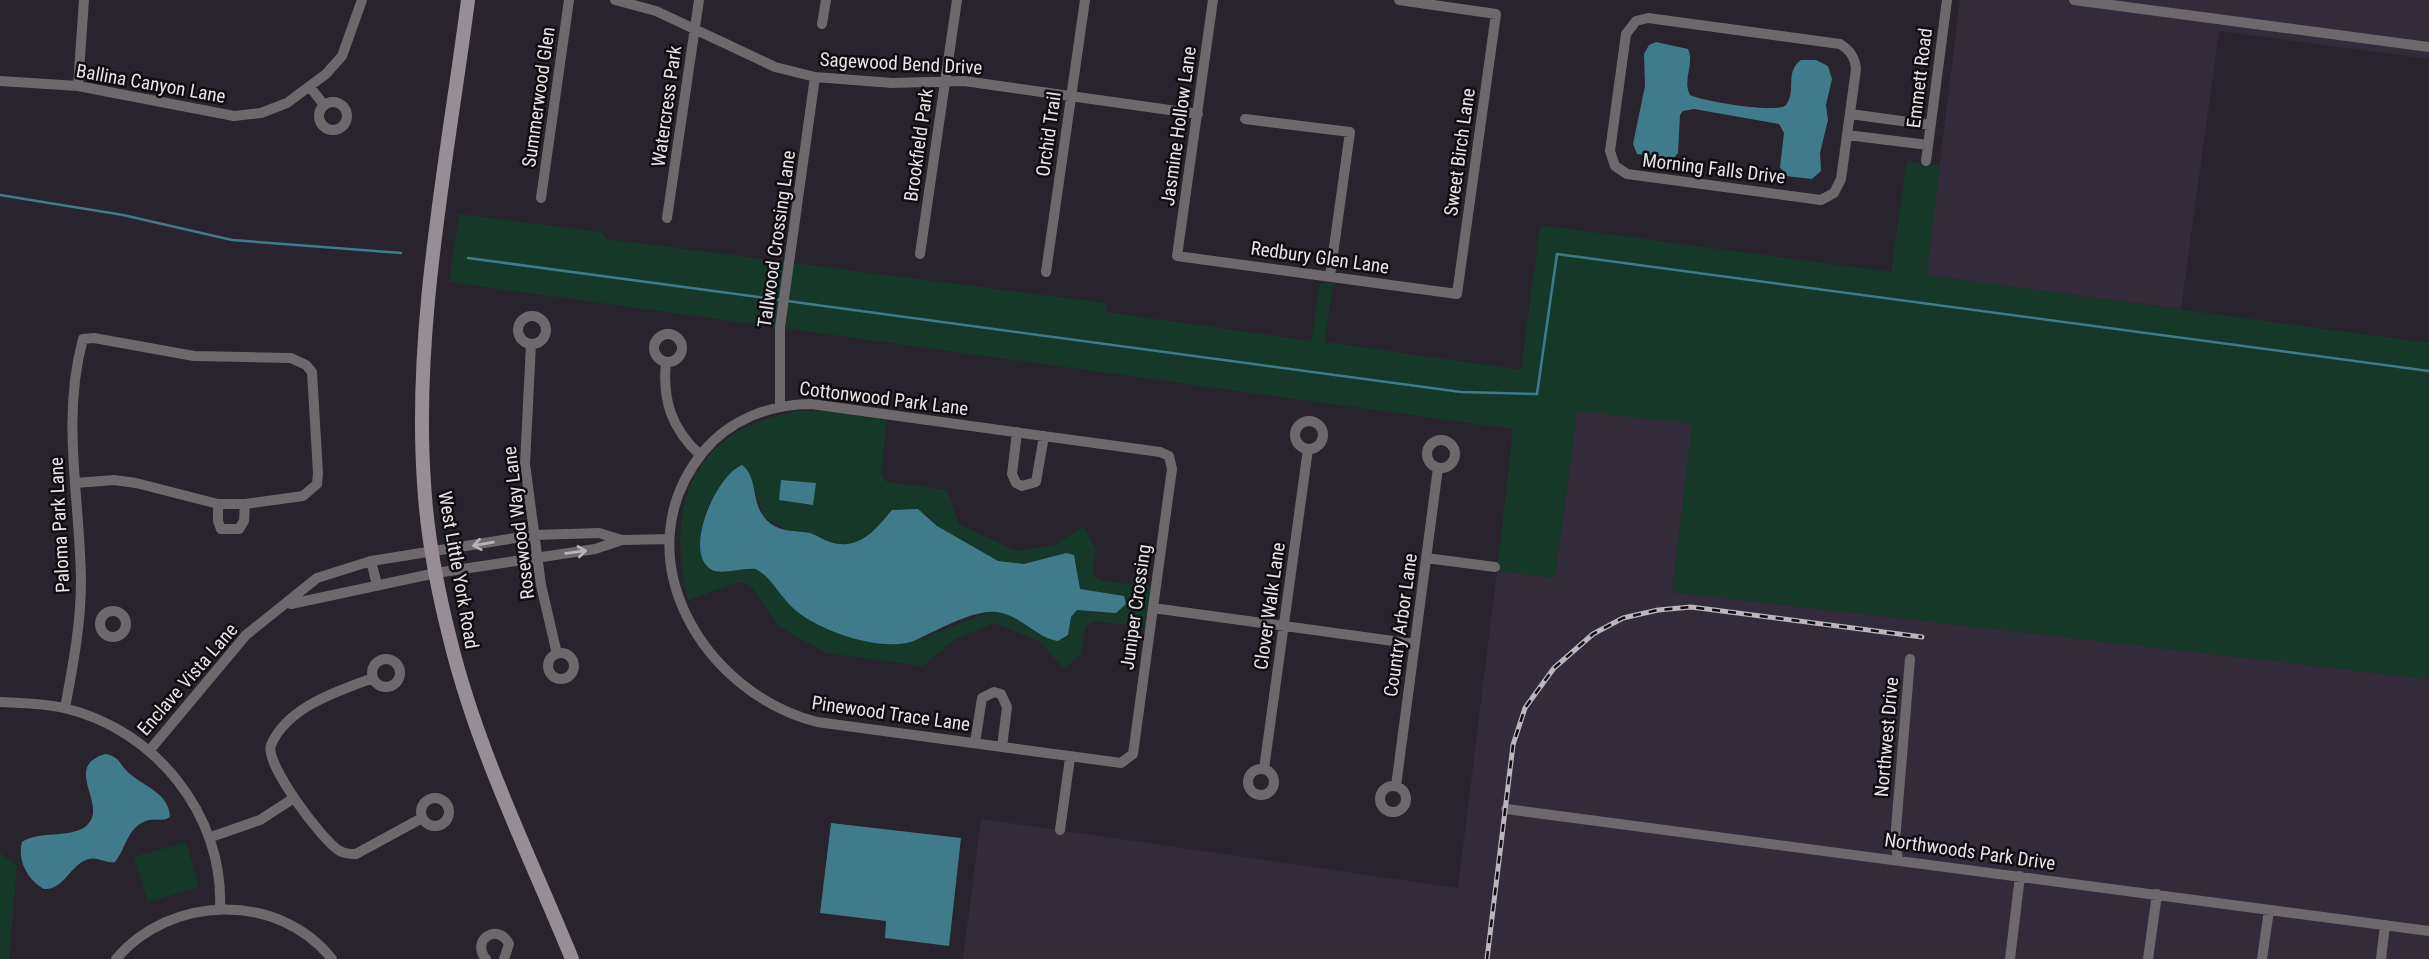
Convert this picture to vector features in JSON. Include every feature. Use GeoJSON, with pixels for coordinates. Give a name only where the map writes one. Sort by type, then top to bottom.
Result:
{"type":"FeatureCollection","features":[{"type":"Feature","properties":{"kind":"main road","name":"West Little York Road"},"geometry":{"type":"LineString","coordinates":[[468,0],[426,336],[423,458],[432,552],[450,639],[473,718],[572,959]]}},
{"type":"Feature","properties":{"kind":"street"},"geometry":{"type":"LineString","coordinates":[[78,86],[84,0]]}},
{"type":"Feature","properties":{"kind":"street","name":"Ballina Canyon Lane"},"geometry":{"type":"LineString","coordinates":[[0,81],[78,86],[234,116],[261,113],[287,103],[342,56],[362,0]]}},
{"type":"Feature","properties":{"kind":"street","name":"Summerwood Glen"},"geometry":{"type":"LineString","coordinates":[[541,198],[569,0]]}},
{"type":"Feature","properties":{"kind":"street","name":"Sagewood Bend Drive"},"geometry":{"type":"LineString","coordinates":[[615,0],[656,11],[775,67],[815,77],[867,82],[945,81],[1198,114]]}},
{"type":"Feature","properties":{"kind":"street","name":"Watercress Park"},"geometry":{"type":"LineString","coordinates":[[667,218],[699,0]]}},
{"type":"Feature","properties":{"kind":"street"},"geometry":{"type":"LineString","coordinates":[[822,24],[826,0]]}},
{"type":"Feature","properties":{"kind":"street","name":"Brookfield Park"},"geometry":{"type":"LineString","coordinates":[[920,254],[957,0]]}},
{"type":"Feature","properties":{"kind":"street","name":"Orchid Trail"},"geometry":{"type":"LineString","coordinates":[[1046,272],[1085,0]]}},
{"type":"Feature","properties":{"kind":"street","name":"Jasmine Hollow Lane"},"geometry":{"type":"LineString","coordinates":[[1177,256],[1213,0]]}},
{"type":"Feature","properties":{"kind":"street","name":"Sweet Birch Lane"},"geometry":{"type":"LineString","coordinates":[[1399,0],[1496,15],[1457,293]]}},
{"type":"Feature","properties":{"kind":"street","name":"Emmett Road"},"geometry":{"type":"LineString","coordinates":[[1926,161],[1947,0]]}},
{"type":"Feature","properties":{"kind":"street"},"geometry":{"type":"LineString","coordinates":[[2074,0],[2429,47]]}},
{"type":"Feature","properties":{"kind":"street","name":"Morning Falls Drive"},"geometry":{"type":"LineString","coordinates":[[1847,135],[1842,179],[1834,193],[1821,200],[1627,174],[1615,166],[1610,151],[1626,34],[1636,22],[1648,18],[1839,44],[1852,54],[1856,69],[1850,114]]}},
{"type":"Feature","properties":{"kind":"street","name":"Tallwood Crossing Lane"},"geometry":{"type":"LineString","coordinates":[[780,405],[780,327],[815,77]]}},
{"type":"Feature","properties":{"kind":"street"},"geometry":{"type":"LineString","coordinates":[[310,86],[324,105]]}},
{"type":"Feature","properties":{"kind":"street"},"geometry":{"type":"LineString","coordinates":[[1928,145],[1847,135],[1850,114],[1931,125]]}},
{"type":"Feature","properties":{"kind":"street"},"geometry":{"type":"LineString","coordinates":[[1245,118],[1350,132],[1330,276]]}},
{"type":"Feature","properties":{"kind":"street"},"geometry":{"type":"LineString","coordinates":[[1885,140],[1887,119]]}},
{"type":"Feature","properties":{"kind":"street","name":"Redbury Glen Lane"},"geometry":{"type":"LineString","coordinates":[[1177,256],[1457,293]]}},
{"type":"Feature","properties":{"kind":"street","name":"Paloma Park Lane"},"geometry":{"type":"LineString","coordinates":[[65,708],[80,624],[81,581],[73,401],[77,362],[83,339],[94,338],[194,356],[291,358],[306,365],[313,380],[318,473],[312,491],[303,496],[245,505]]}},
{"type":"Feature","properties":{"kind":"street","name":"Rosewood Way Lane"},"geometry":{"type":"LineString","coordinates":[[531,344],[524,464],[537,556],[557,654]]}},
{"type":"Feature","properties":{"kind":"street"},"geometry":{"type":"LineString","coordinates":[[666,362],[666,400],[671,415],[682,436],[700,455]]}},
{"type":"Feature","properties":{"kind":"street","name":"Cottonwood Park Lane"},"geometry":{"type":"LineString","coordinates":[[669,539],[680,489],[700,455],[713,440],[735,424],[780,405],[811,404],[1160,452],[1168,456]]}},
{"type":"Feature","properties":{"kind":"street"},"geometry":{"type":"LineString","coordinates":[[1017,432],[1012,474],[1016,483],[1022,486],[1036,482],[1044,436]]}},
{"type":"Feature","properties":{"kind":"street","name":"Clover Walk Lane"},"geometry":{"type":"LineString","coordinates":[[1264,769],[1308,449]]}},
{"type":"Feature","properties":{"kind":"street","name":"Juniper Crossing"},"geometry":{"type":"LineString","coordinates":[[1127,760],[1133,754],[1172,469],[1168,456]]}},
{"type":"Feature","properties":{"kind":"street","name":"Country Arbor Lane"},"geometry":{"type":"LineString","coordinates":[[1396,786],[1438,468]]}},
{"type":"Feature","properties":{"kind":"street"},"geometry":{"type":"LineString","coordinates":[[76,483],[114,480],[218,504],[245,505],[244,521],[239,528],[231,531],[222,528],[218,521],[218,504]]}},
{"type":"Feature","properties":{"kind":"street","name":"Enclave Vista Lane"},"geometry":{"type":"LineString","coordinates":[[149,751],[229,652],[317,578],[371,562],[534,535],[599,533],[622,540]]}},
{"type":"Feature","properties":{"kind":"street"},"geometry":{"type":"LineString","coordinates":[[622,540],[669,539]]}},
{"type":"Feature","properties":{"kind":"street","name":"Pinewood Trace Lane"},"geometry":{"type":"LineString","coordinates":[[669,539],[674,575],[687,620],[713,660],[748,692],[793,716],[817,722],[1070,758],[1121,763],[1127,760]]}},
{"type":"Feature","properties":{"kind":"street","name":"Enclave Vista Lane"},"geometry":{"type":"LineString","coordinates":[[287,604],[436,573],[595,549],[622,540]]}},
{"type":"Feature","properties":{"kind":"street"},"geometry":{"type":"LineString","coordinates":[[1426,558],[1495,567]]}},
{"type":"Feature","properties":{"kind":"street"},"geometry":{"type":"LineString","coordinates":[[371,562],[377,585]]}},
{"type":"Feature","properties":{"kind":"street"},"geometry":{"type":"LineString","coordinates":[[1153,608],[1415,644]]}},
{"type":"Feature","properties":{"kind":"street"},"geometry":{"type":"LineString","coordinates":[[80,624],[99,625]]}},
{"type":"Feature","properties":{"kind":"street","name":"Northwest Drive"},"geometry":{"type":"LineString","coordinates":[[1898,859],[1895,841],[1910,659]]}},
{"type":"Feature","properties":{"kind":"street"},"geometry":{"type":"LineString","coordinates":[[373,678],[308,706],[276,737],[270,750],[270,758],[294,798],[335,847],[350,854],[356,855],[422,818]]}},
{"type":"Feature","properties":{"kind":"street"},"geometry":{"type":"LineString","coordinates":[[975,743],[982,698],[995,692],[1001,694],[1007,707],[1002,747]]}},
{"type":"Feature","properties":{"kind":"street"},"geometry":{"type":"LineString","coordinates":[[0,702],[65,708],[111,727],[149,751],[182,784],[211,837],[221,888],[220,908]]}},
{"type":"Feature","properties":{"kind":"street"},"geometry":{"type":"LineString","coordinates":[[1060,830],[1070,758]]}},
{"type":"Feature","properties":{"kind":"street"},"geometry":{"type":"LineString","coordinates":[[211,837],[260,820],[294,798]]}},
{"type":"Feature","properties":{"kind":"street","name":"Northwoods Park Drive"},"geometry":{"type":"LineString","coordinates":[[1506,809],[2429,931]]}},
{"type":"Feature","properties":{"kind":"street"},"geometry":{"type":"LineString","coordinates":[[2010,959],[2020,876]]}},
{"type":"Feature","properties":{"kind":"street"},"geometry":{"type":"LineString","coordinates":[[2148,959],[2157,894]]}},
{"type":"Feature","properties":{"kind":"street"},"geometry":{"type":"LineString","coordinates":[[116,959],[135,940],[176,916],[220,908],[251,911],[280,921],[303,933],[332,959]]}},
{"type":"Feature","properties":{"kind":"street"},"geometry":{"type":"LineString","coordinates":[[2262,959],[2269,910]]}},
{"type":"Feature","properties":{"kind":"street"},"geometry":{"type":"LineString","coordinates":[[2381,959],[2385,925]]}},
{"type":"Feature","properties":{"kind":"street"},"geometry":{"type":"LineString","coordinates":[[482,958],[481,942],[487,935],[496,933],[504,936],[509,944],[504,959]]}},
{"type":"Feature","properties":{"kind":"shaded area"},"geometry":{"type":"Polygon","coordinates":[[[1960,0],[2429,0],[2429,59],[2219,31],[2181,309],[1926,275],[1960,0]]]}},
{"type":"Feature","properties":{"kind":"shaded area"},"geometry":{"type":"Polygon","coordinates":[[[1577,410],[1693,424],[1672,592],[2429,679],[2429,959],[963,959],[981,819],[1458,888],[1497,571],[1555,578],[1577,410]]]}},
{"type":"Feature","properties":{"kind":"green space"},"geometry":{"type":"Polygon","coordinates":[[[1907,161],[1940,166],[1927,275],[2429,343],[2429,679],[1672,592],[1692,424],[1577,411],[1555,578],[1497,571],[1513,429],[449,282],[459,214],[601,232],[607,239],[1106,303],[1106,312],[1311,341],[1320,284],[1333,283],[1325,342],[1521,370],[1540,225],[1891,272],[1907,161]]]}},
{"type":"Feature","properties":{"kind":"green space"},"geometry":{"type":"Polygon","coordinates":[[[800,411],[823,411],[887,420],[881,474],[887,482],[947,490],[959,524],[1016,551],[1055,545],[1083,526],[1096,549],[1092,573],[1099,580],[1151,587],[1145,627],[1094,621],[1085,627],[1081,654],[1064,669],[1040,642],[995,623],[955,639],[923,666],[826,653],[779,627],[750,585],[739,582],[688,600],[680,532],[685,502],[695,476],[712,453],[734,434],[764,420],[800,411]],[[739,465],[723,481],[709,505],[701,532],[703,554],[717,571],[756,569],[770,579],[790,606],[886,643],[909,643],[991,612],[1010,615],[1053,640],[1062,640],[1068,635],[1071,617],[1077,610],[1106,612],[1078,586],[1077,563],[1066,553],[1030,563],[1008,563],[955,538],[928,515],[892,510],[865,539],[854,544],[833,543],[810,533],[792,533],[763,516],[749,472],[739,465]]]}},
{"type":"Feature","properties":{"kind":"green space"},"geometry":{"type":"Polygon","coordinates":[[[186,842],[199,887],[148,902],[134,857],[186,842]]]}},
{"type":"Feature","properties":{"kind":"green space"},"geometry":{"type":"Polygon","coordinates":[[[0,853],[17,865],[9,959],[0,959],[0,853]]]}},
{"type":"Feature","properties":{"kind":"water"},"geometry":{"type":"Polygon","coordinates":[[[1656,42],[1688,49],[1690,60],[1687,83],[1690,95],[1740,106],[1769,108],[1786,105],[1791,94],[1793,70],[1801,60],[1816,60],[1828,66],[1832,79],[1826,105],[1828,120],[1820,153],[1821,171],[1812,179],[1786,176],[1780,167],[1784,133],[1779,124],[1694,109],[1683,111],[1680,115],[1678,153],[1674,158],[1637,154],[1633,144],[1645,86],[1644,54],[1649,45],[1656,42]]]}},
{"type":"Feature","properties":{"kind":"water"},"geometry":{"type":"Polygon","coordinates":[[[742,465],[750,475],[762,514],[778,528],[810,533],[830,542],[849,544],[872,532],[892,510],[918,509],[937,526],[998,561],[1024,564],[1066,553],[1074,555],[1080,589],[1124,596],[1126,604],[1116,613],[1077,610],[1071,617],[1068,635],[1058,641],[1042,635],[1013,617],[996,612],[966,617],[903,644],[869,642],[834,632],[803,616],[787,602],[767,577],[756,569],[716,571],[703,561],[701,532],[706,514],[722,483],[732,471],[742,465]]]}},
{"type":"Feature","properties":{"kind":"water"},"geometry":{"type":"Polygon","coordinates":[[[781,480],[816,483],[813,505],[779,500],[781,480]]]}},
{"type":"Feature","properties":{"kind":"water"},"geometry":{"type":"Polygon","coordinates":[[[105,754],[117,759],[130,774],[161,796],[169,809],[170,817],[149,820],[136,827],[115,862],[88,859],[78,865],[61,883],[44,889],[33,881],[25,869],[21,856],[22,842],[39,836],[69,833],[86,826],[93,812],[87,784],[87,766],[93,759],[105,754]]]}},
{"type":"Feature","properties":{"kind":"water"},"geometry":{"type":"Polygon","coordinates":[[[831,823],[961,838],[949,946],[885,938],[886,921],[820,913],[831,823]]]}},
{"type":"Feature","properties":{"kind":"waterway"},"geometry":{"type":"LineString","coordinates":[[0,195],[123,215],[232,240],[401,253]]}},
{"type":"Feature","properties":{"kind":"waterway"},"geometry":{"type":"LineString","coordinates":[[787,301],[1461,392],[1537,394],[1557,254],[2429,371]]}},
{"type":"Feature","properties":{"kind":"waterway"},"geometry":{"type":"LineString","coordinates":[[468,258],[781,300]]}},
{"type":"Feature","properties":{"kind":"railway"},"geometry":{"type":"LineString","coordinates":[[1487,959],[1513,745],[1525,708],[1554,668],[1593,634],[1623,618],[1658,610],[1691,607],[1922,637]]}}]}
